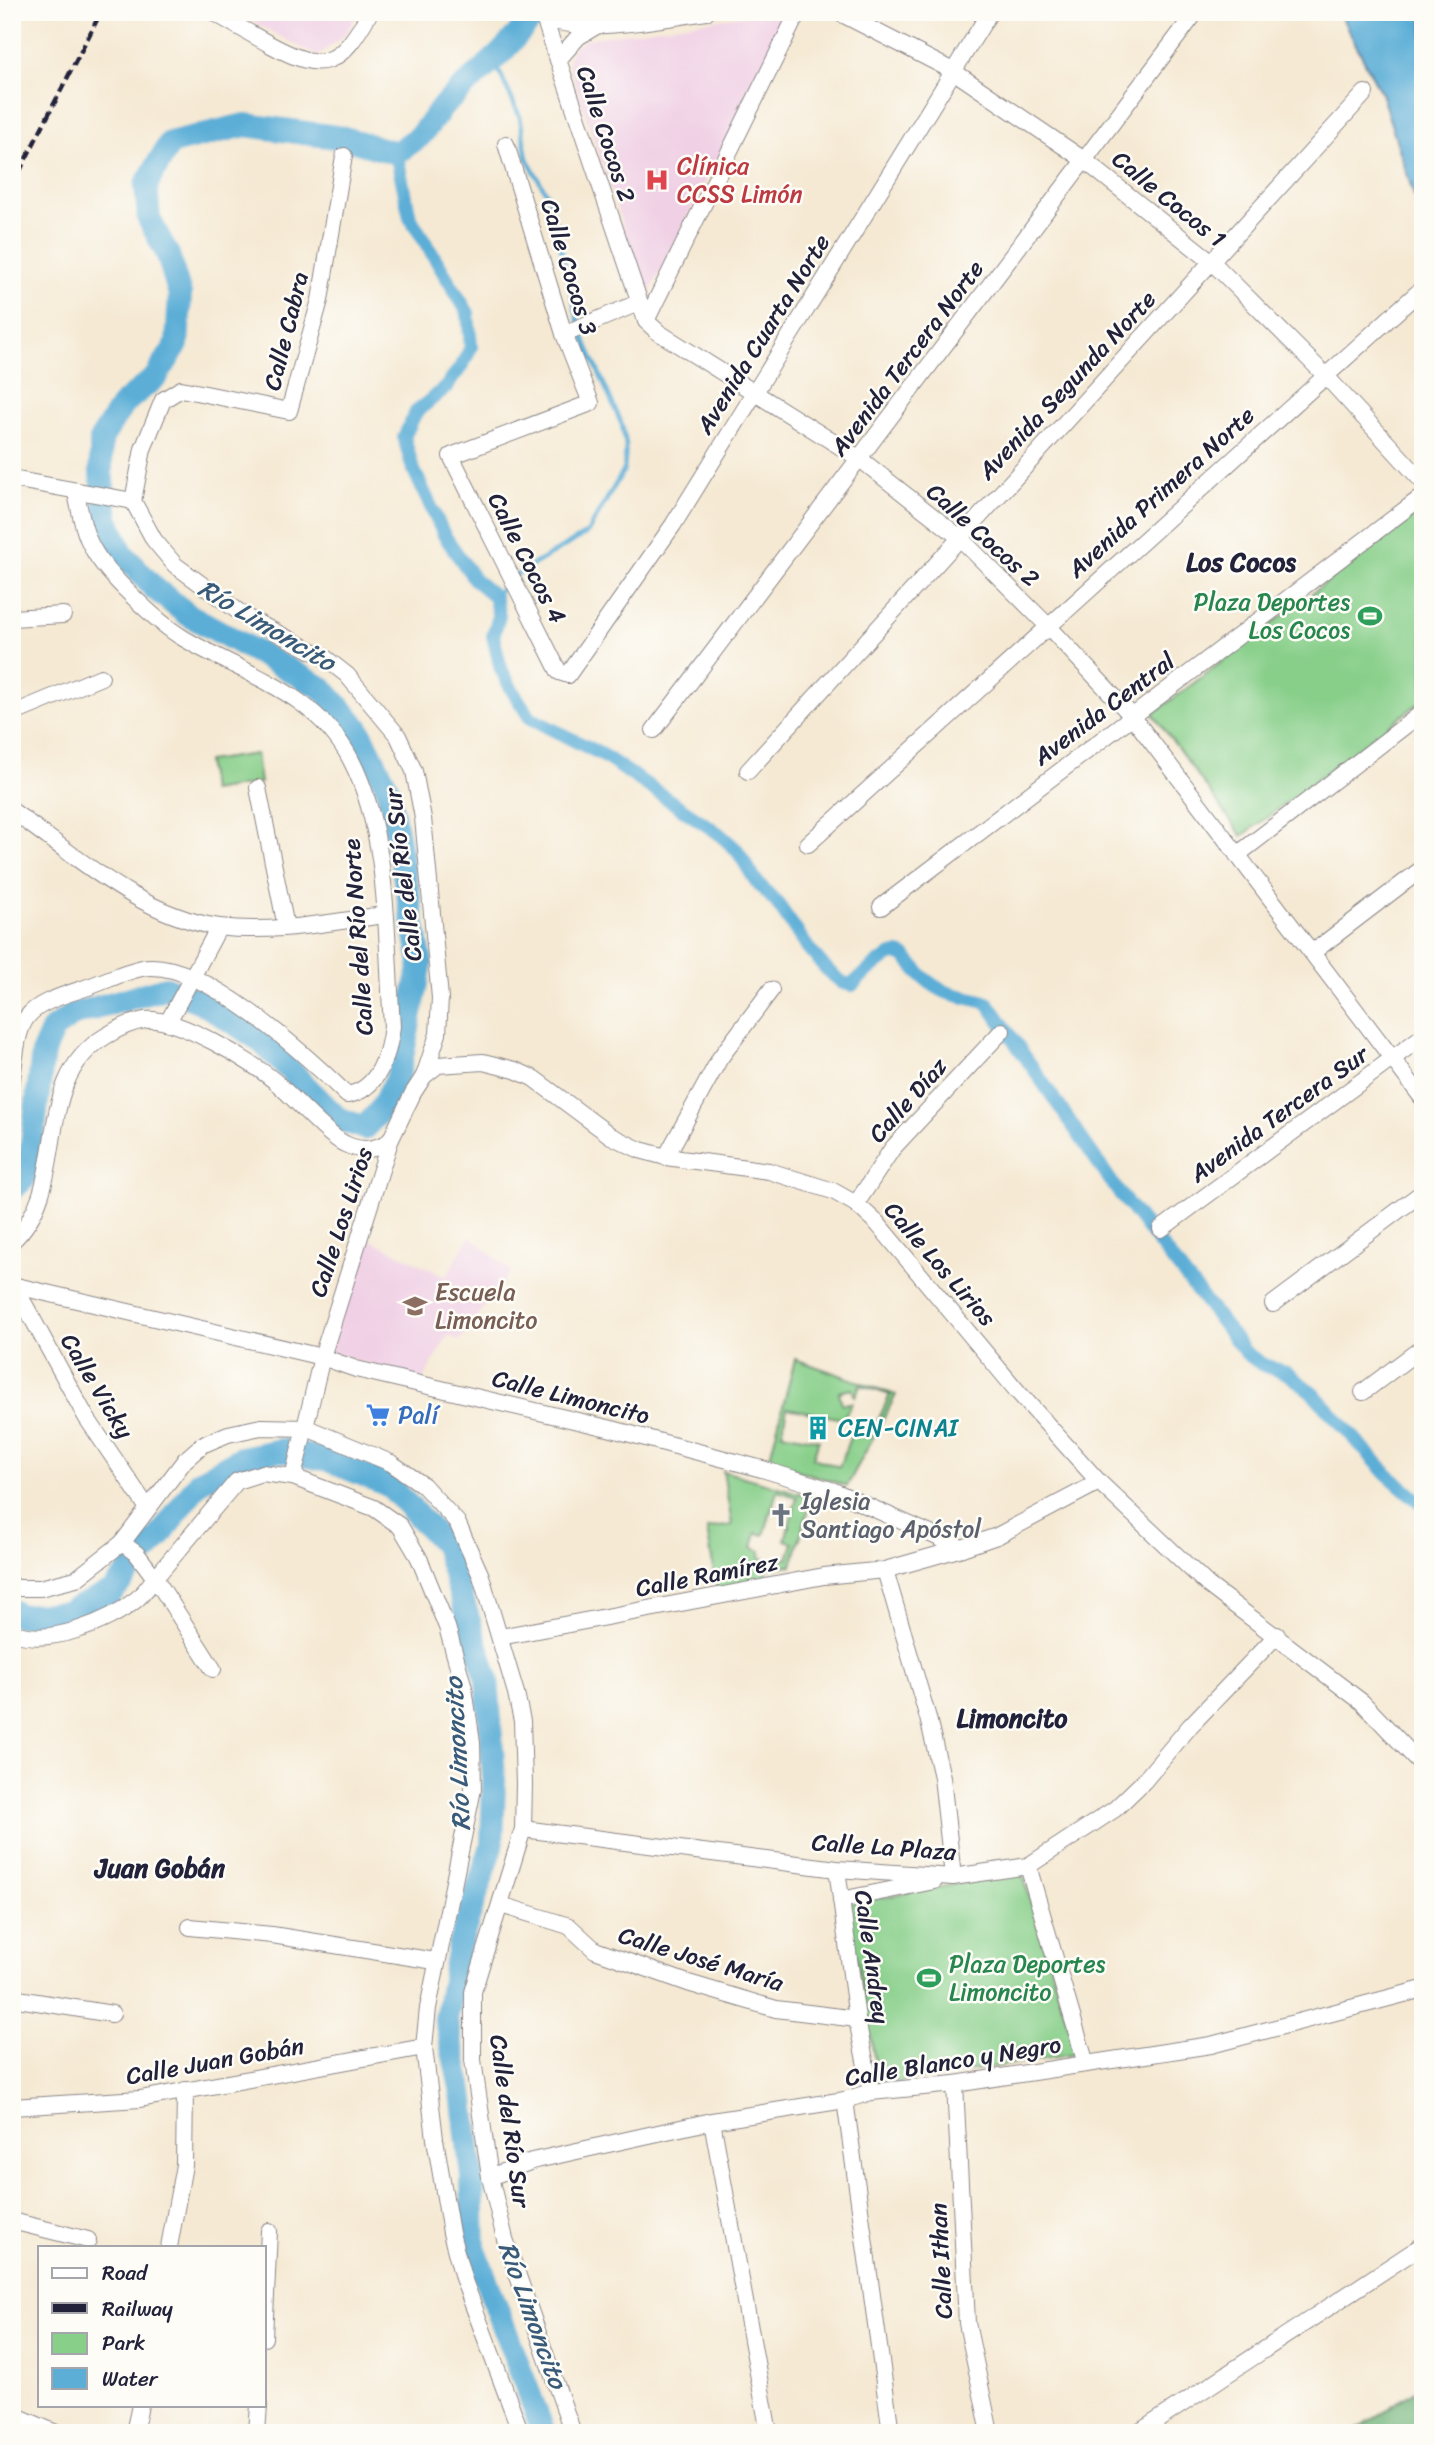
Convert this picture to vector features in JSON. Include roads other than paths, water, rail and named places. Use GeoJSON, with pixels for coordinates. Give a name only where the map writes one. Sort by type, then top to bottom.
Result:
{"type":"FeatureCollection","features":[{"type":"Feature","properties":{"kind":"street"},"geometry":{"type":"LineString","coordinates":[[213,12],[233,17],[300,60],[317,63],[331,59],[345,49],[370,12]]}},
{"type":"Feature","properties":{"kind":"street"},"geometry":{"type":"LineString","coordinates":[[539,17],[600,24],[705,12]]}},
{"type":"Feature","properties":{"kind":"street"},"geometry":{"type":"LineString","coordinates":[[646,321],[799,12]]}},
{"type":"Feature","properties":{"kind":"street","name":"Calle Cocos 1"},"geometry":{"type":"LineString","coordinates":[[838,12],[953,71],[1084,160],[1212,261],[1325,375],[1423,482]]}},
{"type":"Feature","properties":{"kind":"street","name":"Avenida Cuarta Norte"},"geometry":{"type":"LineString","coordinates":[[568,675],[673,525],[990,12]]}},
{"type":"Feature","properties":{"kind":"street","name":"Avenida Tercera Norte"},"geometry":{"type":"LineString","coordinates":[[654,730],[1196,12]]}},
{"type":"Feature","properties":{"kind":"street","name":"Calle Cocos 2"},"geometry":{"type":"LineString","coordinates":[[539,17],[558,60],[646,321],[657,332],[754,390],[860,459],[959,537],[1048,626],[1132,716],[1423,1100]]}},
{"type":"Feature","properties":{"kind":"street"},"geometry":{"type":"LineString","coordinates":[[558,60],[578,37],[600,24]]}},
{"type":"Feature","properties":{"kind":"street","name":"Avenida Segunda Norte"},"geometry":{"type":"LineString","coordinates":[[748,771],[1365,93]]}},
{"type":"Feature","properties":{"kind":"street","name":"Calle Cocos 3"},"geometry":{"type":"LineString","coordinates":[[451,456],[592,403],[564,334],[506,144]]}},
{"type":"Feature","properties":{"kind":"street","name":"Calle Cabra"},"geometry":{"type":"LineString","coordinates":[[133,501],[143,449],[163,400],[181,389],[289,411],[320,300],[344,156]]}},
{"type":"Feature","properties":{"kind":"street","name":"Avenida Primera Norte"},"geometry":{"type":"LineString","coordinates":[[808,844],[1423,288]]}},
{"type":"Feature","properties":{"kind":"street"},"geometry":{"type":"LineString","coordinates":[[564,334],[638,303]]}},
{"type":"Feature","properties":{"kind":"street","name":"Calle Cocos 4"},"geometry":{"type":"LineString","coordinates":[[451,456],[559,671],[568,675]]}},
{"type":"Feature","properties":{"kind":"street"},"geometry":{"type":"LineString","coordinates":[[12,480],[133,501]]}},
{"type":"Feature","properties":{"kind":"street","name":"Calle del Río Norte"},"geometry":{"type":"LineString","coordinates":[[12,1079],[21,1027],[26,1014],[44,1001],[144,967],[175,971],[194,978],[287,1037],[347,1095],[358,1093],[381,1069],[389,1049],[392,1026],[378,855],[368,799],[351,758],[315,712],[277,685],[181,637],[105,568],[92,547],[76,493]]}},
{"type":"Feature","properties":{"kind":"street","name":"Avenida Central"},"geometry":{"type":"LineString","coordinates":[[881,907],[1423,496]]}},
{"type":"Feature","properties":{"kind":"street","name":"Calle del Río Sur"},"geometry":{"type":"LineString","coordinates":[[133,501],[154,540],[175,565],[246,617],[324,657],[347,675],[398,736],[414,771],[423,818],[440,998],[438,1034],[424,1076]]}},
{"type":"Feature","properties":{"kind":"street"},"geometry":{"type":"LineString","coordinates":[[12,618],[63,615]]}},
{"type":"Feature","properties":{"kind":"street"},"geometry":{"type":"LineString","coordinates":[[12,714],[101,677]]}},
{"type":"Feature","properties":{"kind":"street"},"geometry":{"type":"LineString","coordinates":[[1237,855],[1423,712]]}},
{"type":"Feature","properties":{"kind":"street"},"geometry":{"type":"LineString","coordinates":[[258,788],[286,927]]}},
{"type":"Feature","properties":{"kind":"street"},"geometry":{"type":"LineString","coordinates":[[12,811],[110,883],[141,900],[219,927],[286,927],[384,915]]}},
{"type":"Feature","properties":{"kind":"street"},"geometry":{"type":"LineString","coordinates":[[1312,952],[1423,868]]}},
{"type":"Feature","properties":{"kind":"street"},"geometry":{"type":"LineString","coordinates":[[168,1021],[194,978],[219,927]]}},
{"type":"Feature","properties":{"kind":"street"},"geometry":{"type":"LineString","coordinates":[[666,1157],[720,1058],[771,990]]}},
{"type":"Feature","properties":{"kind":"street"},"geometry":{"type":"LineString","coordinates":[[12,1241],[33,1217],[43,1197],[57,1108],[66,1078],[76,1060],[93,1043],[115,1030],[146,1020],[168,1021],[247,1062],[274,1080],[343,1144],[364,1149],[378,1148],[390,1141]]}},
{"type":"Feature","properties":{"kind":"street","name":"Calle Díaz"},"geometry":{"type":"LineString","coordinates":[[856,1204],[891,1149],[1002,1031]]}},
{"type":"Feature","properties":{"kind":"street","name":"Avenida Tercera Sur"},"geometry":{"type":"LineString","coordinates":[[1161,1229],[1423,1036]]}},
{"type":"Feature","properties":{"kind":"street","name":"Calle Los Lirios"},"geometry":{"type":"LineString","coordinates":[[294,1474],[322,1357],[390,1141],[424,1076],[438,1065],[467,1061],[514,1070],[533,1078],[611,1136],[640,1150],[666,1157],[769,1171],[833,1191],[856,1204],[877,1223],[1018,1392],[1099,1482],[1208,1585],[1362,1702],[1423,1766]]}},
{"type":"Feature","properties":{"kind":"street"},"geometry":{"type":"LineString","coordinates":[[1273,1304],[1423,1192]]}},
{"type":"Feature","properties":{"kind":"street","name":"Calle Limoncito"},"geometry":{"type":"LineString","coordinates":[[13,1285],[322,1357],[356,1369],[612,1429],[762,1469],[834,1491],[962,1548]]}},
{"type":"Feature","properties":{"kind":"street","name":"Calle Vicky"},"geometry":{"type":"LineString","coordinates":[[13,1285],[86,1417],[147,1507]]}},
{"type":"Feature","properties":{"kind":"street"},"geometry":{"type":"LineString","coordinates":[[1363,1392],[1423,1347]]}},
{"type":"Feature","properties":{"kind":"street","name":"Calle del Río Sur"},"geometry":{"type":"LineString","coordinates":[[12,1585],[17,1588],[40,1588],[76,1579],[122,1543],[184,1460],[202,1445],[228,1434],[261,1427],[304,1435],[391,1463],[423,1485],[457,1522],[481,1576],[522,1721],[523,1829],[473,1992],[473,2060],[490,2177],[505,2239],[573,2433]]}},
{"type":"Feature","properties":{"kind":"street"},"geometry":{"type":"LineString","coordinates":[[12,1632],[19,1635],[62,1634],[90,1626],[138,1599],[152,1573],[237,1480],[262,1473],[294,1474],[374,1508],[400,1526],[419,1558],[447,1627],[464,1688],[472,1742],[473,1789],[435,1961],[424,2048],[435,2139],[451,2233],[463,2278],[521,2433]]}},
{"type":"Feature","properties":{"kind":"street"},"geometry":{"type":"LineString","coordinates":[[962,1548],[996,1536],[1099,1482]]}},
{"type":"Feature","properties":{"kind":"street"},"geometry":{"type":"LineString","coordinates":[[122,1543],[137,1554],[152,1573],[213,1669]]}},
{"type":"Feature","properties":{"kind":"street","name":"Calle Ramírez"},"geometry":{"type":"LineString","coordinates":[[500,1637],[824,1576],[885,1570],[962,1548]]}},
{"type":"Feature","properties":{"kind":"street"},"geometry":{"type":"LineString","coordinates":[[841,1900],[953,1877],[942,1777],[928,1718],[885,1570]]}},
{"type":"Feature","properties":{"kind":"street","name":"Calle La Plaza"},"geometry":{"type":"LineString","coordinates":[[523,1829],[837,1868],[953,1877],[1028,1866],[1115,1809],[1277,1635]]}},
{"type":"Feature","properties":{"kind":"street"},"geometry":{"type":"LineString","coordinates":[[1028,1866],[1086,2064]]}},
{"type":"Feature","properties":{"kind":"street","name":"Calle Andrey"},"geometry":{"type":"LineString","coordinates":[[837,1868],[857,2019],[871,2092]]}},
{"type":"Feature","properties":{"kind":"street","name":"Calle José María"},"geometry":{"type":"LineString","coordinates":[[501,1905],[569,1926],[595,1950],[688,1983],[776,2009],[857,2019]]}},
{"type":"Feature","properties":{"kind":"street"},"geometry":{"type":"LineString","coordinates":[[190,1927],[272,1934],[435,1961]]}},
{"type":"Feature","properties":{"kind":"street","name":"Calle Blanco y Negro"},"geometry":{"type":"LineString","coordinates":[[490,2177],[532,2161],[712,2121],[845,2100],[871,2092],[955,2084],[1211,2045],[1423,1989]]}},
{"type":"Feature","properties":{"kind":"street"},"geometry":{"type":"LineString","coordinates":[[12,1998],[112,2014]]}},
{"type":"Feature","properties":{"kind":"street","name":"Calle Juan Gobán"},"geometry":{"type":"LineString","coordinates":[[12,2107],[140,2099],[424,2048]]}},
{"type":"Feature","properties":{"kind":"street","name":"Calle Ithan"},"geometry":{"type":"LineString","coordinates":[[955,2084],[967,2323],[990,2433]]}},
{"type":"Feature","properties":{"kind":"street"},"geometry":{"type":"LineString","coordinates":[[169,2246],[184,2165],[185,2090]]}},
{"type":"Feature","properties":{"kind":"street"},"geometry":{"type":"LineString","coordinates":[[845,2100],[891,2433]]}},
{"type":"Feature","properties":{"kind":"street"},"geometry":{"type":"LineString","coordinates":[[712,2121],[768,2433]]}},
{"type":"Feature","properties":{"kind":"street"},"geometry":{"type":"LineString","coordinates":[[12,2221],[88,2240]]}},
{"type":"Feature","properties":{"kind":"street"},"geometry":{"type":"LineString","coordinates":[[266,2295],[269,2231]]}},
{"type":"Feature","properties":{"kind":"street"},"geometry":{"type":"LineString","coordinates":[[1138,2433],[1423,2245]]}},
{"type":"Feature","properties":{"kind":"street"},"geometry":{"type":"LineString","coordinates":[[134,2433],[139,2406]]}},
{"type":"Feature","properties":{"kind":"street"},"geometry":{"type":"LineString","coordinates":[[257,2433],[259,2406]]}},
{"type":"Feature","properties":{"kind":"street"},"geometry":{"type":"LineString","coordinates":[[17,2414],[19,2433]]}},
{"type":"Feature","properties":{"kind":"street"},"geometry":{"type":"LineString","coordinates":[[17,2414],[56,2433]]}},
{"type":"Feature","properties":{"kind":"water"},"geometry":{"type":"Polygon","coordinates":[[[1339,12],[1423,12],[1423,214],[1418,208],[1381,93],[1339,12]]]}},
{"type":"Feature","properties":{"kind":"waterway","name":"Río Limoncito"},"geometry":{"type":"LineString","coordinates":[[12,1189],[24,1179],[31,1153],[43,1052],[53,1029],[74,1014],[166,988],[201,1002],[260,1040],[337,1118],[364,1128],[379,1112],[398,1077],[421,963],[388,789],[358,728],[322,688],[187,614],[154,588],[122,553],[107,518],[101,473],[101,439],[123,404],[156,377],[177,344],[180,295],[168,255],[149,219],[146,185],[170,143],[245,125],[344,138],[396,153],[420,136],[444,105],[501,53],[538,12]]}},
{"type":"Feature","properties":{"kind":"waterway"},"geometry":{"type":"LineString","coordinates":[[494,60],[520,117],[527,158],[549,198],[579,324]]}},
{"type":"Feature","properties":{"kind":"waterway"},"geometry":{"type":"LineString","coordinates":[[396,153],[410,217],[468,313],[471,347],[463,364],[446,387],[416,412],[404,437],[412,466],[444,535],[475,580],[494,596],[499,616],[493,636],[501,669],[530,718],[601,754],[718,833],[737,850],[756,881],[777,903],[808,948],[828,971],[843,983],[852,985],[873,967],[897,954],[905,957],[930,983],[946,992],[988,1003],[1117,1190],[1246,1353],[1263,1365],[1287,1373],[1312,1392],[1387,1474],[1423,1505]]}},
{"type":"Feature","properties":{"kind":"waterway"},"geometry":{"type":"LineString","coordinates":[[516,575],[587,533],[624,470],[626,445],[622,425],[581,332]]}},
{"type":"Feature","properties":{"kind":"waterway"},"geometry":{"type":"LineString","coordinates":[[494,596],[509,581]]}},
{"type":"Feature","properties":{"kind":"waterway","name":"Río Limoncito"},"geometry":{"type":"LineString","coordinates":[[12,1611],[19,1616],[66,1613],[112,1592],[159,1537],[199,1482],[241,1458],[280,1450],[328,1460],[390,1486],[445,1545],[487,1678],[494,1779],[492,1846],[459,1946],[446,2020],[462,2092],[472,2176],[474,2248],[544,2433]]}},
{"type":"Feature","properties":{"kind":"railway"},"geometry":{"type":"LineString","coordinates":[[12,186],[101,12]]}},
{"type":"Feature","properties":{"kind":"place","name":"Clínica CCSS Limón"},"geometry":{"type":"Point","coordinates":[657,180]}},
{"type":"Feature","properties":{"kind":"place","name":"Plaza Deportes Los Cocos"},"geometry":{"type":"Point","coordinates":[1370,616]}},
{"type":"Feature","properties":{"kind":"place","name":"Escuela Limoncito"},"geometry":{"type":"Point","coordinates":[415,1306]}},
{"type":"Feature","properties":{"kind":"place","name":"Palí"},"geometry":{"type":"Point","coordinates":[378,1415]}},
{"type":"Feature","properties":{"kind":"place","name":"CEN-CINAI"},"geometry":{"type":"Point","coordinates":[818,1428]}},
{"type":"Feature","properties":{"kind":"place","name":"Iglesia Santiago Apóstol"},"geometry":{"type":"Point","coordinates":[781,1515]}},
{"type":"Feature","properties":{"kind":"place","name":"Plaza Deportes Limoncito"},"geometry":{"type":"Point","coordinates":[929,1978]}},
{"type":"Feature","properties":{"kind":"district","name":"Los Cocos"},"geometry":{"type":"Point","coordinates":[1241,562]}},
{"type":"Feature","properties":{"kind":"district","name":"Limoncito"},"geometry":{"type":"Point","coordinates":[1012,1718]}},
{"type":"Feature","properties":{"kind":"district","name":"Juan Gobán"},"geometry":{"type":"Point","coordinates":[160,1868]}}]}
